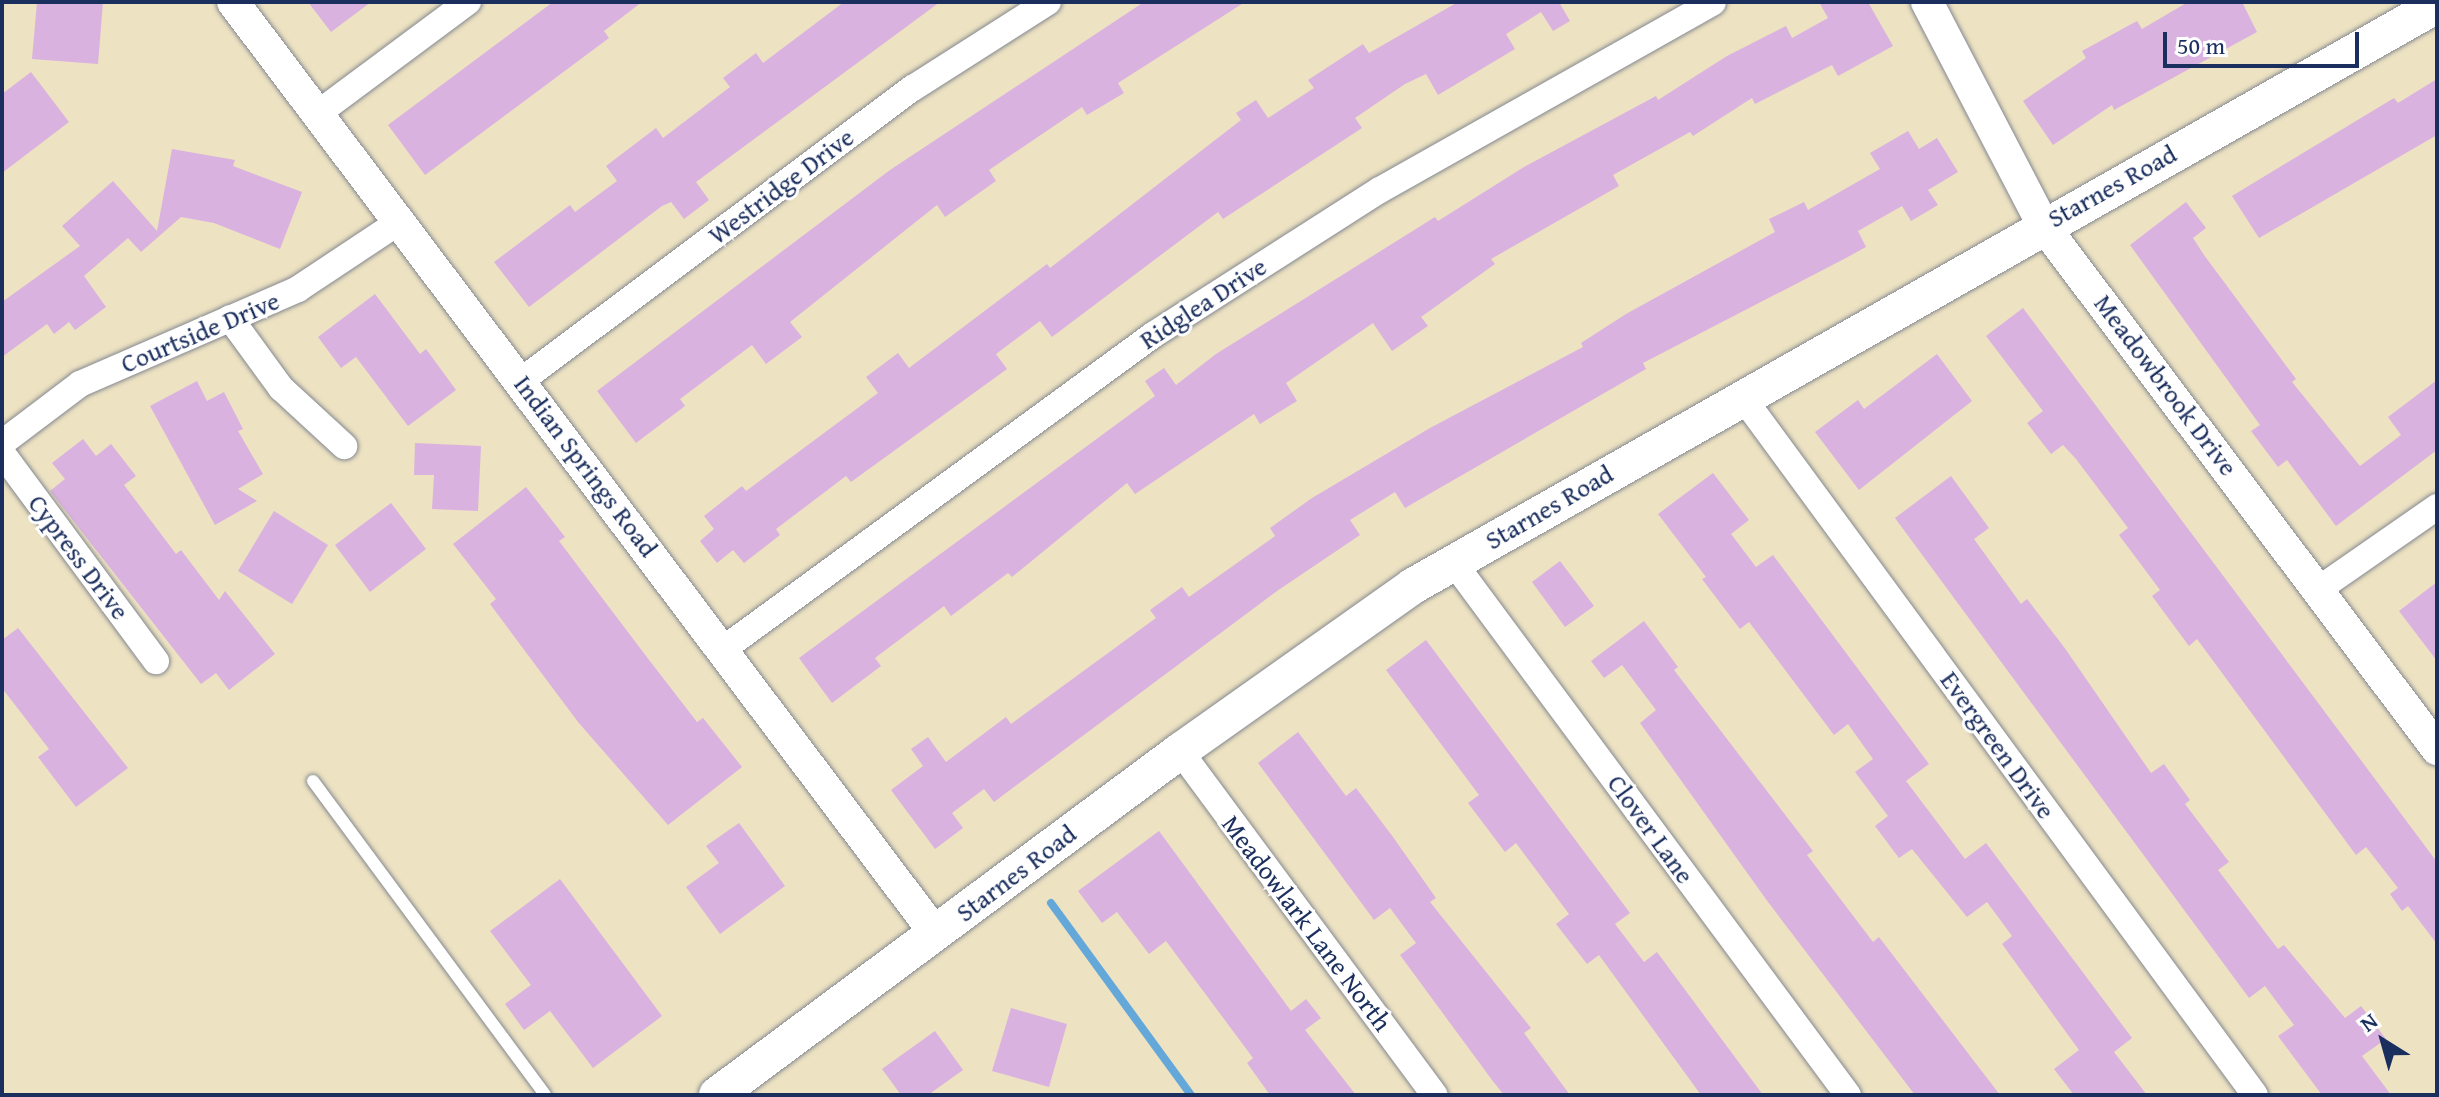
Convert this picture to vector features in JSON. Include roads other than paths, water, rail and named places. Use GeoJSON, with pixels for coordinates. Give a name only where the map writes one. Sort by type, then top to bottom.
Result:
{"type":"FeatureCollection","features":[{"type":"Feature","properties":{"kind":"main road","name":"Starnes Road"},"geometry":{"type":"LineString","coordinates":[[717,1095],[1180,751],[1413,586],[1741,395],[2437,5]]}},
{"type":"Feature","properties":{"kind":"street","name":"Indian Springs Road"},"geometry":{"type":"LineString","coordinates":[[233,2],[522,380],[935,933]]}},
{"type":"Feature","properties":{"kind":"street"},"geometry":{"type":"LineString","coordinates":[[317,114],[468,2]]}},
{"type":"Feature","properties":{"kind":"street","name":"Westridge Drive"},"geometry":{"type":"LineString","coordinates":[[522,380],[913,88],[1048,2]]}},
{"type":"Feature","properties":{"kind":"street","name":"Ridglea Drive"},"geometry":{"type":"LineString","coordinates":[[722,650],[1153,335],[1380,190],[1713,2]]}},
{"type":"Feature","properties":{"kind":"street","name":"Meadowbrook Drive"},"geometry":{"type":"LineString","coordinates":[[1927,2],[2043,225],[2437,749]]}},
{"type":"Feature","properties":{"kind":"street","name":"Courtside Drive"},"geometry":{"type":"LineString","coordinates":[[2,443],[80,384],[298,289],[399,222]]}},
{"type":"Feature","properties":{"kind":"street"},"geometry":{"type":"LineString","coordinates":[[230,318],[281,388],[344,446]]}},
{"type":"Feature","properties":{"kind":"street","name":"Evergreen Drive"},"geometry":{"type":"LineString","coordinates":[[1741,395],[2255,1095]]}},
{"type":"Feature","properties":{"kind":"street","name":"Cypress Drive"},"geometry":{"type":"LineString","coordinates":[[2,453],[156,661]]}},
{"type":"Feature","properties":{"kind":"street"},"geometry":{"type":"LineString","coordinates":[[2319,589],[2437,507]]}},
{"type":"Feature","properties":{"kind":"street","name":"Clover Lane"},"geometry":{"type":"LineString","coordinates":[[1454,563],[1848,1095]]}},
{"type":"Feature","properties":{"kind":"street","name":"Meadowlark Lane North"},"geometry":{"type":"LineString","coordinates":[[1180,751],[1435,1095]]}},
{"type":"Feature","properties":{"kind":"lane"},"geometry":{"type":"LineString","coordinates":[[313,781],[545,1095]]}},
{"type":"Feature","properties":{"kind":"waterway"},"geometry":{"type":"LineString","coordinates":[[1051,903],[1191,1095]]}}]}
